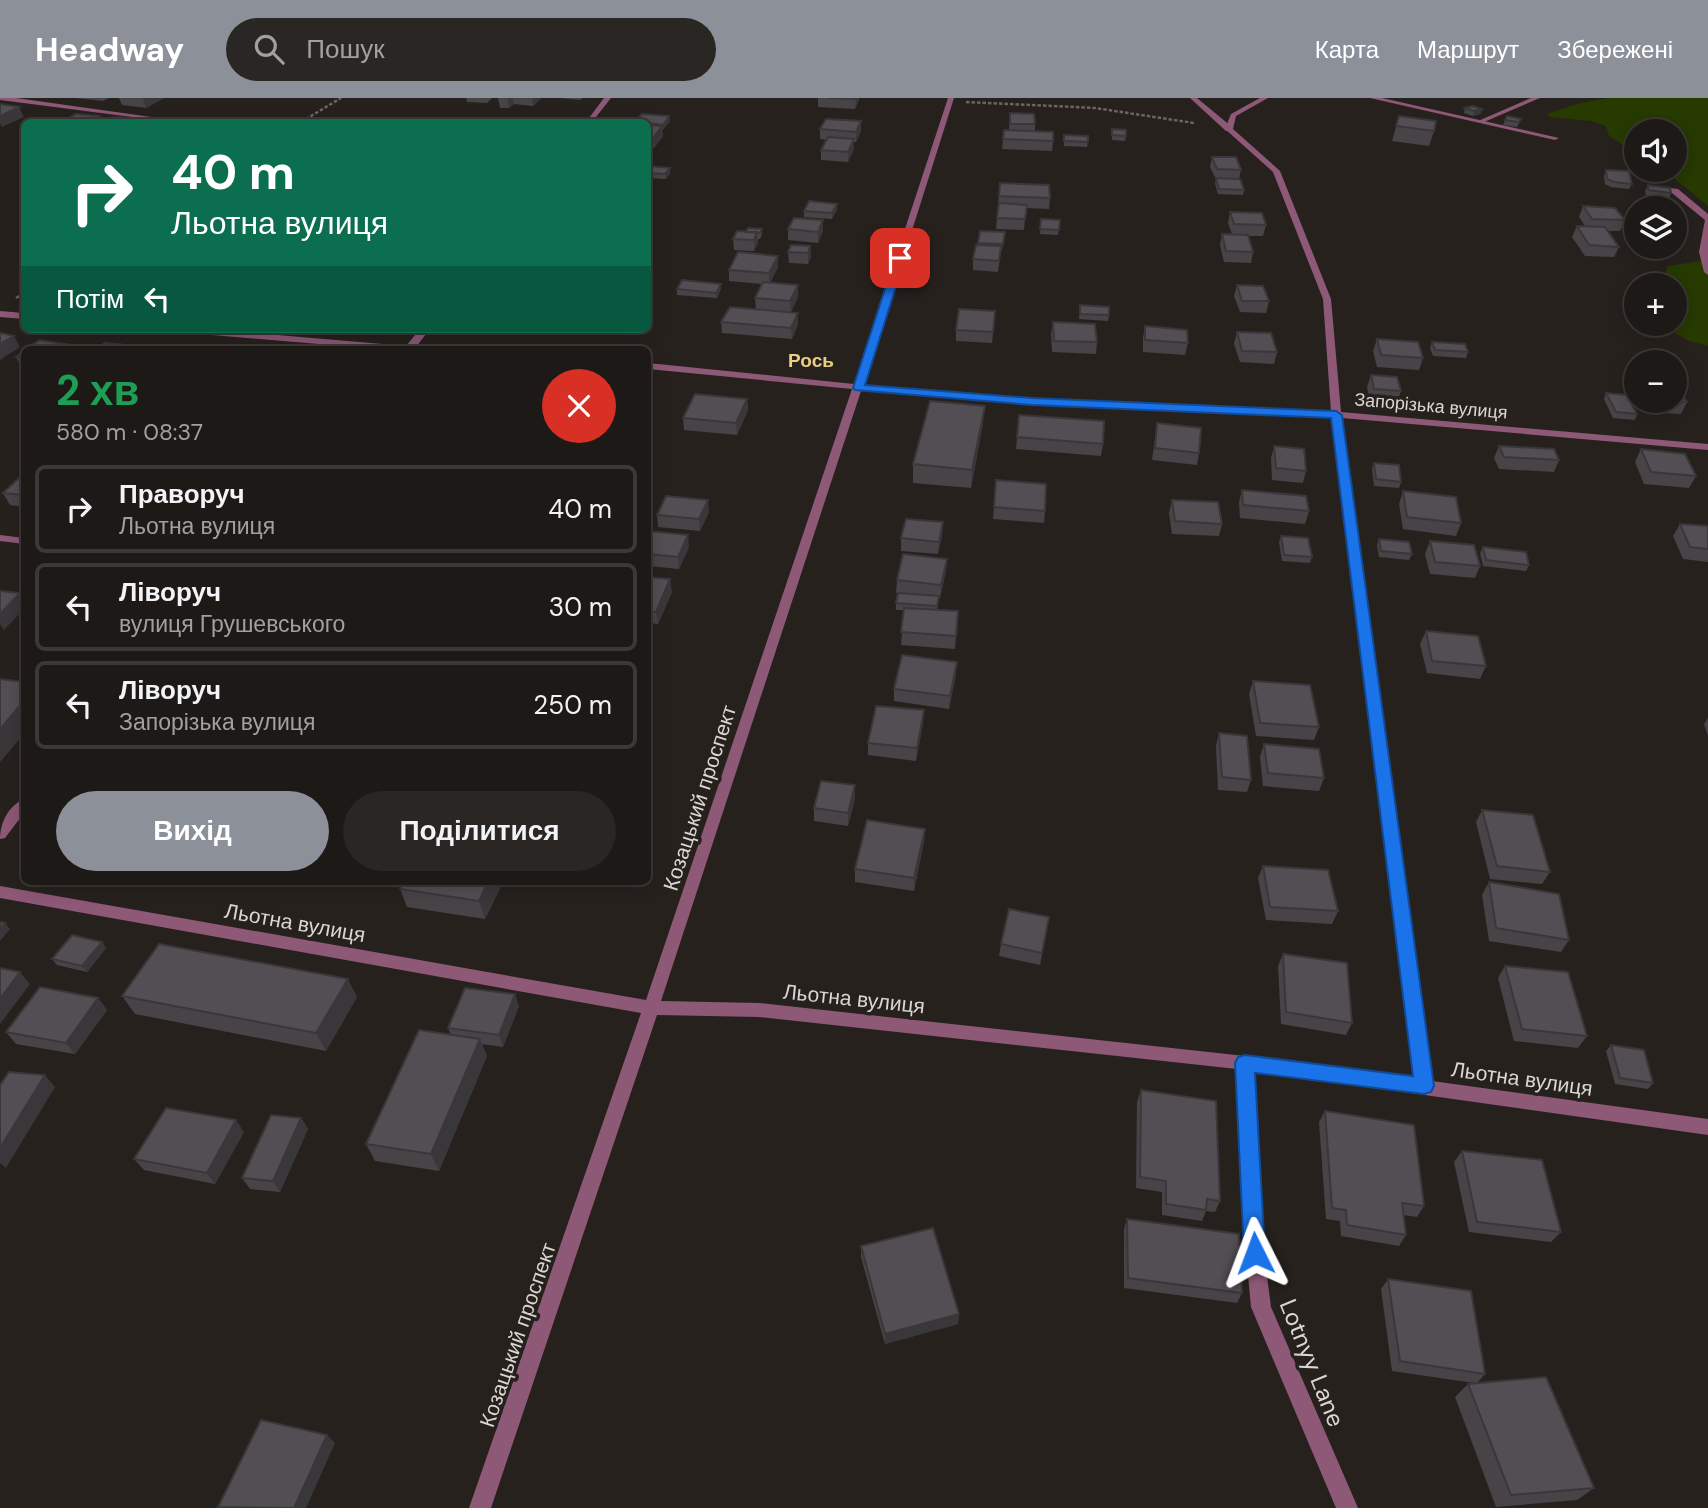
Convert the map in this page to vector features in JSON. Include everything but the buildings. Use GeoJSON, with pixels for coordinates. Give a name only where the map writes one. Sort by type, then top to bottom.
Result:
{"type":"FeatureCollection","features":[{"type":"Feature","properties":{"kind":"street"},"geometry":{"type":"LineString","coordinates":[[0,98],[160,119]]}},
{"type":"Feature","properties":{"kind":"street"},"geometry":{"type":"LineString","coordinates":[[591,119],[608,98]]}},
{"type":"Feature","properties":{"kind":"street"},"geometry":{"type":"LineString","coordinates":[[1194,98],[1276,171],[1327,299],[1336,415],[1424,1086]]}},
{"type":"Feature","properties":{"kind":"street"},"geometry":{"type":"LineString","coordinates":[[1229,129],[1233,115],[1265,98]]}},
{"type":"Feature","properties":{"kind":"street"},"geometry":{"type":"LineString","coordinates":[[1373,98],[1555,138]]}},
{"type":"Feature","properties":{"kind":"street"},"geometry":{"type":"LineString","coordinates":[[1482,121],[1537,98]]}},
{"type":"Feature","properties":{"kind":"street","name":"Козацький проспект"},"geometry":{"type":"LineString","coordinates":[[480,1508],[653,1008],[859,388],[950,100]]}},
{"type":"Feature","properties":{"kind":"street"},"geometry":{"type":"LineString","coordinates":[[1665,189],[1675,191],[1708,219],[1703,252],[1708,272]]}},
{"type":"Feature","properties":{"kind":"street"},"geometry":{"type":"LineString","coordinates":[[0,314],[21,316]]}},
{"type":"Feature","properties":{"kind":"street"},"geometry":{"type":"LineString","coordinates":[[223,333],[374,346]]}},
{"type":"Feature","properties":{"kind":"street","name":"Запорізька вулиця"},"geometry":{"type":"LineString","coordinates":[[651,366],[859,388],[1032,402],[1336,415],[1708,447]]}},
{"type":"Feature","properties":{"kind":"street"},"geometry":{"type":"LineString","coordinates":[[0,538],[21,541]]}},
{"type":"Feature","properties":{"kind":"street"},"geometry":{"type":"LineString","coordinates":[[0,834],[21,808]]}},
{"type":"Feature","properties":{"kind":"street","name":"Льотна вулиця"},"geometry":{"type":"LineString","coordinates":[[0,892],[653,1008],[760,1010],[1245,1063],[1708,1127]]}},
{"type":"Feature","properties":{"kind":"street","name":"Lotnyy Lane"},"geometry":{"type":"LineString","coordinates":[[1245,1063],[1255,1253],[1261,1307],[1347,1508]]}},
{"type":"Feature","properties":{"kind":"path"},"geometry":{"type":"LineString","coordinates":[[306,119],[341,98]]}},
{"type":"Feature","properties":{"kind":"path"},"geometry":{"type":"LineString","coordinates":[[950,100],[1096,108],[1229,129]]}},
{"type":"Feature","properties":{"kind":"green space"},"geometry":{"type":"Polygon","coordinates":[[[1608,98],[1708,98],[1708,206],[1679,182],[1687,182],[1687,119],[1624,119],[1624,145],[1609,136],[1606,126],[1591,121],[1550,117],[1547,114],[1580,103],[1608,98]]]}},
{"type":"Feature","properties":{"kind":"green space"},"geometry":{"type":"Polygon","coordinates":[[[1708,260],[1708,346],[1680,336],[1687,336],[1687,273],[1667,273],[1667,266],[1708,260]]]}},
{"type":"Feature","properties":{"kind":"district","name":"Рось"},"geometry":{"type":"Point","coordinates":[811,360]}},
{"type":"Feature","properties":{"kind":"route"},"geometry":{"type":"LineString","coordinates":[[900,258],[859,388],[1032,402],[1336,415],[1424,1086],[1245,1063],[1255,1253]]}}]}
